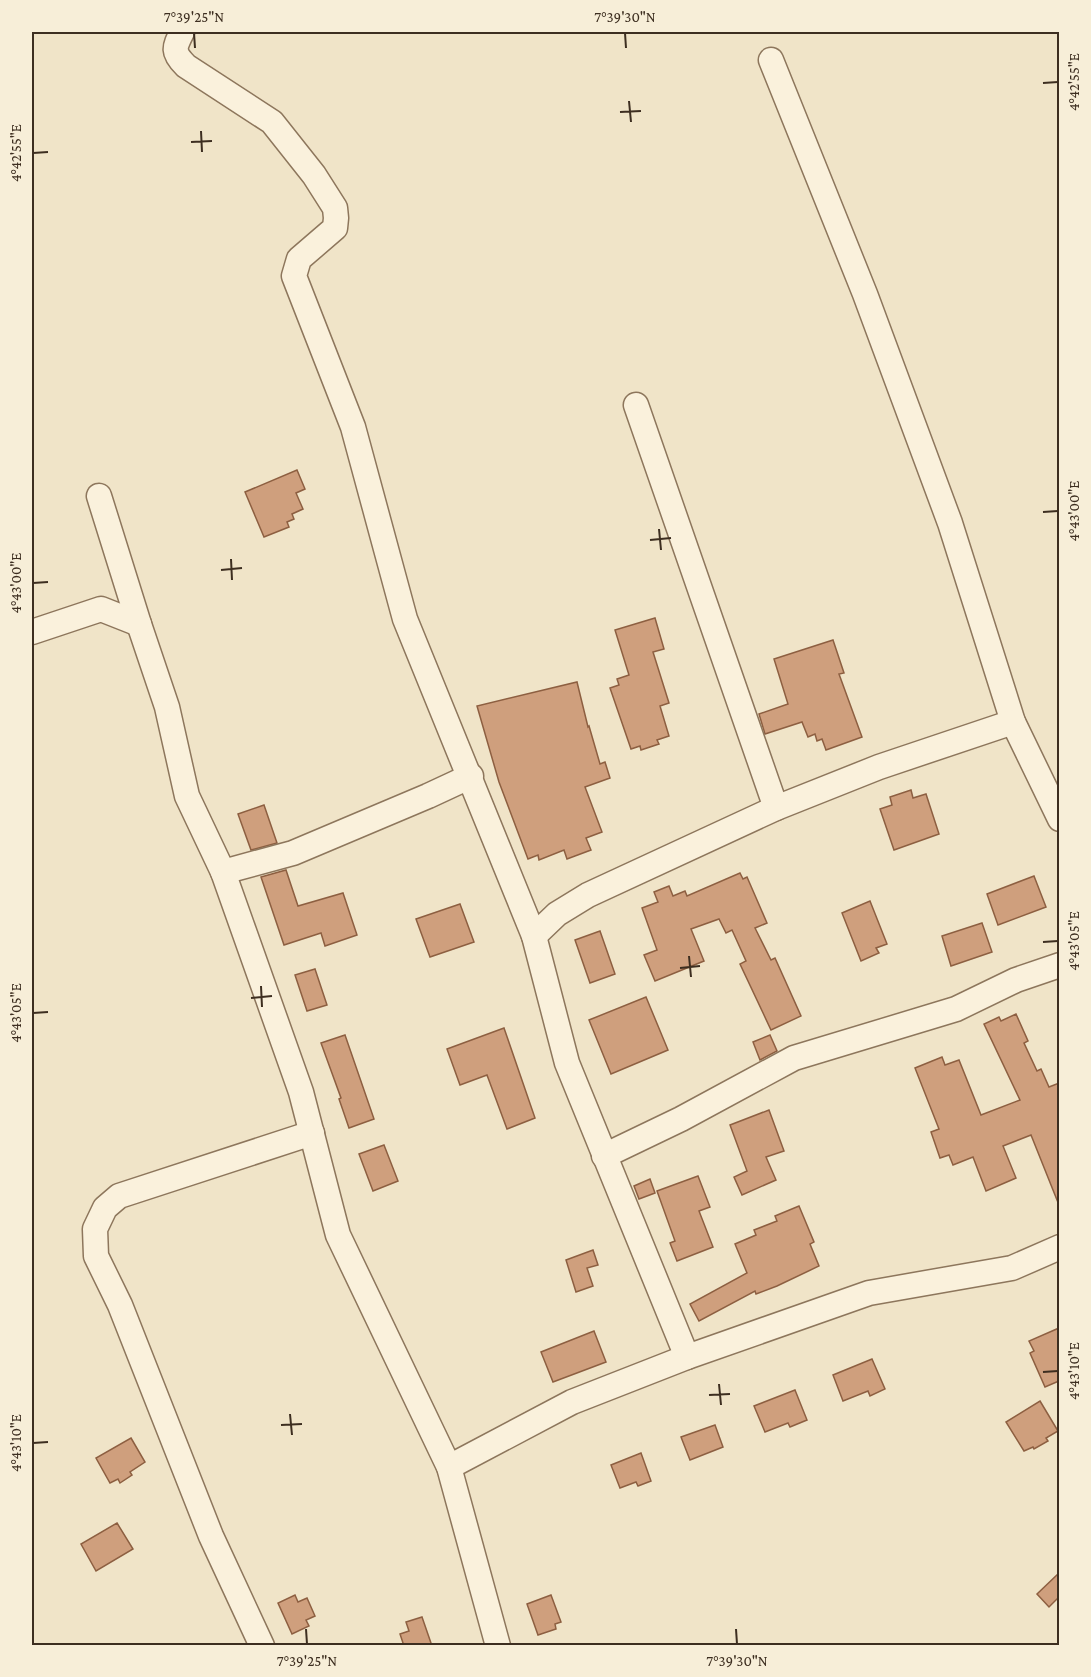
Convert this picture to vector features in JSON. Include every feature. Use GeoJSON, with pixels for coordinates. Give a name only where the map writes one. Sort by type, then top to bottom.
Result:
{"type":"FeatureCollection","features":[{"type":"Feature","properties":{"kind":"street"},"geometry":{"type":"LineString","coordinates":[[182,32],[176,45],[175,52],[178,59],[272,122],[314,176],[335,208],[334,228],[299,259],[294,276],[352,427],[405,619],[471,776],[534,936],[567,1064],[687,1356]]}},
{"type":"Feature","properties":{"kind":"street"},"geometry":{"type":"LineString","coordinates":[[771,60],[865,294],[950,523],[1013,722],[1059,819]]}},
{"type":"Feature","properties":{"kind":"street"},"geometry":{"type":"LineString","coordinates":[[636,405],[776,808]]}},
{"type":"Feature","properties":{"kind":"street"},"geometry":{"type":"LineString","coordinates":[[99,496],[167,706],[187,796],[223,872],[301,1092],[338,1235],[449,1467],[498,1646]]}},
{"type":"Feature","properties":{"kind":"street"},"geometry":{"type":"LineString","coordinates":[[32,632],[101,609],[139,624]]}},
{"type":"Feature","properties":{"kind":"street"},"geometry":{"type":"LineString","coordinates":[[534,936],[557,914],[588,895],[776,808],[879,767],[1013,722]]}},
{"type":"Feature","properties":{"kind":"street"},"geometry":{"type":"LineString","coordinates":[[223,872],[293,853],[471,776]]}},
{"type":"Feature","properties":{"kind":"street"},"geometry":{"type":"LineString","coordinates":[[604,1156],[681,1119],[794,1058],[956,1009],[1016,980],[1059,965]]}},
{"type":"Feature","properties":{"kind":"street"},"geometry":{"type":"LineString","coordinates":[[262,1646],[211,1536],[120,1305],[96,1256],[95,1229],[105,1208],[119,1196],[312,1133]]}},
{"type":"Feature","properties":{"kind":"street"},"geometry":{"type":"LineString","coordinates":[[449,1467],[572,1402],[687,1356],[869,1293],[1012,1268],[1059,1247]]}},
{"type":"Feature","properties":{"kind":"building"},"geometry":{"type":"Polygon","coordinates":[[[297,470],[305,489],[296,493],[303,509],[292,514],[294,519],[287,522],[289,527],[264,537],[245,492],[297,470]]]}},
{"type":"Feature","properties":{"kind":"building"},"geometry":{"type":"Polygon","coordinates":[[[655,618],[664,649],[653,652],[669,703],[660,706],[669,736],[657,740],[659,744],[641,750],[640,746],[631,749],[610,688],[619,685],[617,679],[629,675],[615,630],[655,618]]]}},
{"type":"Feature","properties":{"kind":"building"},"geometry":{"type":"Polygon","coordinates":[[[833,640],[844,673],[839,674],[862,737],[826,750],[822,739],[817,741],[815,734],[808,737],[802,722],[765,734],[759,714],[788,704],[774,659],[833,640]]]}},
{"type":"Feature","properties":{"kind":"building"},"geometry":{"type":"Polygon","coordinates":[[[577,682],[600,764],[605,762],[610,778],[585,787],[602,832],[586,838],[591,850],[567,859],[564,850],[539,860],[538,855],[528,859],[499,782],[477,706],[577,682]]]}},
{"type":"Feature","properties":{"kind":"building"},"geometry":{"type":"Polygon","coordinates":[[[911,790],[913,798],[926,794],[939,834],[894,850],[880,809],[892,805],[890,797],[911,790]]]}},
{"type":"Feature","properties":{"kind":"building"},"geometry":{"type":"Polygon","coordinates":[[[264,805],[277,843],[251,850],[238,814],[264,805]]]}},
{"type":"Feature","properties":{"kind":"building"},"geometry":{"type":"Polygon","coordinates":[[[286,870],[298,906],[343,893],[357,935],[325,946],[321,933],[284,945],[261,877],[286,870]]]}},
{"type":"Feature","properties":{"kind":"building"},"geometry":{"type":"Polygon","coordinates":[[[740,873],[743,879],[747,877],[767,923],[755,928],[771,960],[775,958],[801,1016],[771,1030],[740,964],[746,961],[732,930],[726,933],[719,919],[691,929],[704,961],[655,981],[644,955],[657,950],[642,908],[658,902],[654,892],[669,886],[673,896],[685,891],[687,896],[740,873]]]}},
{"type":"Feature","properties":{"kind":"building"},"geometry":{"type":"Polygon","coordinates":[[[1034,876],[1046,907],[998,925],[987,894],[1034,876]]]}},
{"type":"Feature","properties":{"kind":"building"},"geometry":{"type":"Polygon","coordinates":[[[870,901],[887,944],[876,948],[879,953],[861,961],[842,913],[870,901]]]}},
{"type":"Feature","properties":{"kind":"building"},"geometry":{"type":"Polygon","coordinates":[[[460,904],[474,942],[430,957],[416,919],[460,904]]]}},
{"type":"Feature","properties":{"kind":"building"},"geometry":{"type":"Polygon","coordinates":[[[982,923],[992,952],[951,966],[942,936],[982,923]]]}},
{"type":"Feature","properties":{"kind":"building"},"geometry":{"type":"Polygon","coordinates":[[[600,931],[615,974],[590,983],[575,940],[600,931]]]}},
{"type":"Feature","properties":{"kind":"building"},"geometry":{"type":"Polygon","coordinates":[[[315,969],[327,1005],[307,1011],[295,975],[315,969]]]}},
{"type":"Feature","properties":{"kind":"building"},"geometry":{"type":"Polygon","coordinates":[[[646,997],[668,1050],[611,1074],[589,1020],[646,997]]]}},
{"type":"Feature","properties":{"kind":"building"},"geometry":{"type":"Polygon","coordinates":[[[1016,1014],[1028,1041],[1024,1043],[1037,1071],[1041,1069],[1049,1087],[1059,1083],[1059,1205],[1031,1135],[1003,1146],[1016,1178],[986,1191],[973,1157],[953,1165],[949,1155],[940,1158],[931,1132],[939,1129],[915,1068],[942,1057],[945,1065],[959,1060],[981,1115],[1020,1100],[984,1024],[999,1017],[1001,1021],[1016,1014]]]}},
{"type":"Feature","properties":{"kind":"building"},"geometry":{"type":"Polygon","coordinates":[[[504,1028],[535,1118],[507,1129],[487,1075],[460,1085],[447,1049],[504,1028]]]}},
{"type":"Feature","properties":{"kind":"building"},"geometry":{"type":"Polygon","coordinates":[[[345,1035],[374,1119],[349,1128],[321,1043],[345,1035]]]}},
{"type":"Feature","properties":{"kind":"building"},"geometry":{"type":"Polygon","coordinates":[[[770,1035],[777,1051],[760,1060],[753,1042],[770,1035]]]}},
{"type":"Feature","properties":{"kind":"building"},"geometry":{"type":"Polygon","coordinates":[[[769,1110],[784,1151],[766,1157],[776,1180],[742,1195],[734,1177],[747,1171],[730,1125],[769,1110]]]}},
{"type":"Feature","properties":{"kind":"building"},"geometry":{"type":"Polygon","coordinates":[[[384,1145],[398,1181],[373,1191],[359,1154],[384,1145]]]}},
{"type":"Feature","properties":{"kind":"building"},"geometry":{"type":"Polygon","coordinates":[[[698,1176],[710,1207],[699,1211],[713,1247],[677,1261],[670,1243],[675,1241],[657,1191],[698,1176]]]}},
{"type":"Feature","properties":{"kind":"building"},"geometry":{"type":"Polygon","coordinates":[[[650,1179],[655,1193],[639,1199],[634,1186],[650,1179]]]}},
{"type":"Feature","properties":{"kind":"building"},"geometry":{"type":"Polygon","coordinates":[[[799,1206],[814,1242],[810,1244],[819,1266],[777,1286],[756,1294],[755,1291],[699,1321],[690,1304],[747,1273],[735,1244],[756,1235],[754,1230],[777,1221],[775,1216],[799,1206]]]}},
{"type":"Feature","properties":{"kind":"building"},"geometry":{"type":"Polygon","coordinates":[[[593,1250],[598,1265],[587,1268],[593,1286],[576,1292],[566,1260],[593,1250]]]}},
{"type":"Feature","properties":{"kind":"building"},"geometry":{"type":"Polygon","coordinates":[[[1059,1328],[1059,1381],[1045,1387],[1030,1353],[1034,1351],[1029,1341],[1059,1328]]]}},
{"type":"Feature","properties":{"kind":"building"},"geometry":{"type":"Polygon","coordinates":[[[594,1331],[606,1362],[553,1382],[541,1352],[594,1331]]]}},
{"type":"Feature","properties":{"kind":"building"},"geometry":{"type":"Polygon","coordinates":[[[872,1359],[885,1389],[870,1396],[868,1391],[843,1401],[833,1375],[872,1359]]]}},
{"type":"Feature","properties":{"kind":"building"},"geometry":{"type":"Polygon","coordinates":[[[795,1390],[807,1420],[790,1427],[788,1423],[765,1432],[754,1406],[795,1390]]]}},
{"type":"Feature","properties":{"kind":"building"},"geometry":{"type":"Polygon","coordinates":[[[1040,1401],[1058,1431],[1046,1438],[1048,1441],[1034,1449],[1033,1447],[1024,1451],[1006,1422],[1040,1401]]]}},
{"type":"Feature","properties":{"kind":"building"},"geometry":{"type":"Polygon","coordinates":[[[715,1425],[723,1447],[690,1460],[681,1437],[715,1425]]]}},
{"type":"Feature","properties":{"kind":"building"},"geometry":{"type":"Polygon","coordinates":[[[131,1438],[145,1462],[130,1472],[132,1475],[120,1483],[118,1479],[110,1483],[96,1458],[131,1438]]]}},
{"type":"Feature","properties":{"kind":"building"},"geometry":{"type":"Polygon","coordinates":[[[641,1453],[651,1481],[638,1486],[636,1482],[620,1488],[611,1465],[641,1453]]]}},
{"type":"Feature","properties":{"kind":"building"},"geometry":{"type":"Polygon","coordinates":[[[117,1523],[133,1549],[96,1571],[81,1544],[117,1523]]]}},
{"type":"Feature","properties":{"kind":"building"},"geometry":{"type":"Polygon","coordinates":[[[1059,1573],[1059,1597],[1049,1607],[1037,1594],[1059,1573]]]}},
{"type":"Feature","properties":{"kind":"building"},"geometry":{"type":"Polygon","coordinates":[[[295,1595],[298,1602],[307,1598],[315,1616],[306,1620],[309,1626],[292,1634],[278,1603],[295,1595]]]}},
{"type":"Feature","properties":{"kind":"building"},"geometry":{"type":"Polygon","coordinates":[[[551,1595],[561,1622],[555,1624],[556,1629],[538,1635],[527,1604],[551,1595]]]}},
{"type":"Feature","properties":{"kind":"building"},"geometry":{"type":"Polygon","coordinates":[[[422,1617],[432,1646],[404,1646],[400,1634],[409,1631],[406,1622],[422,1617]]]}}]}
